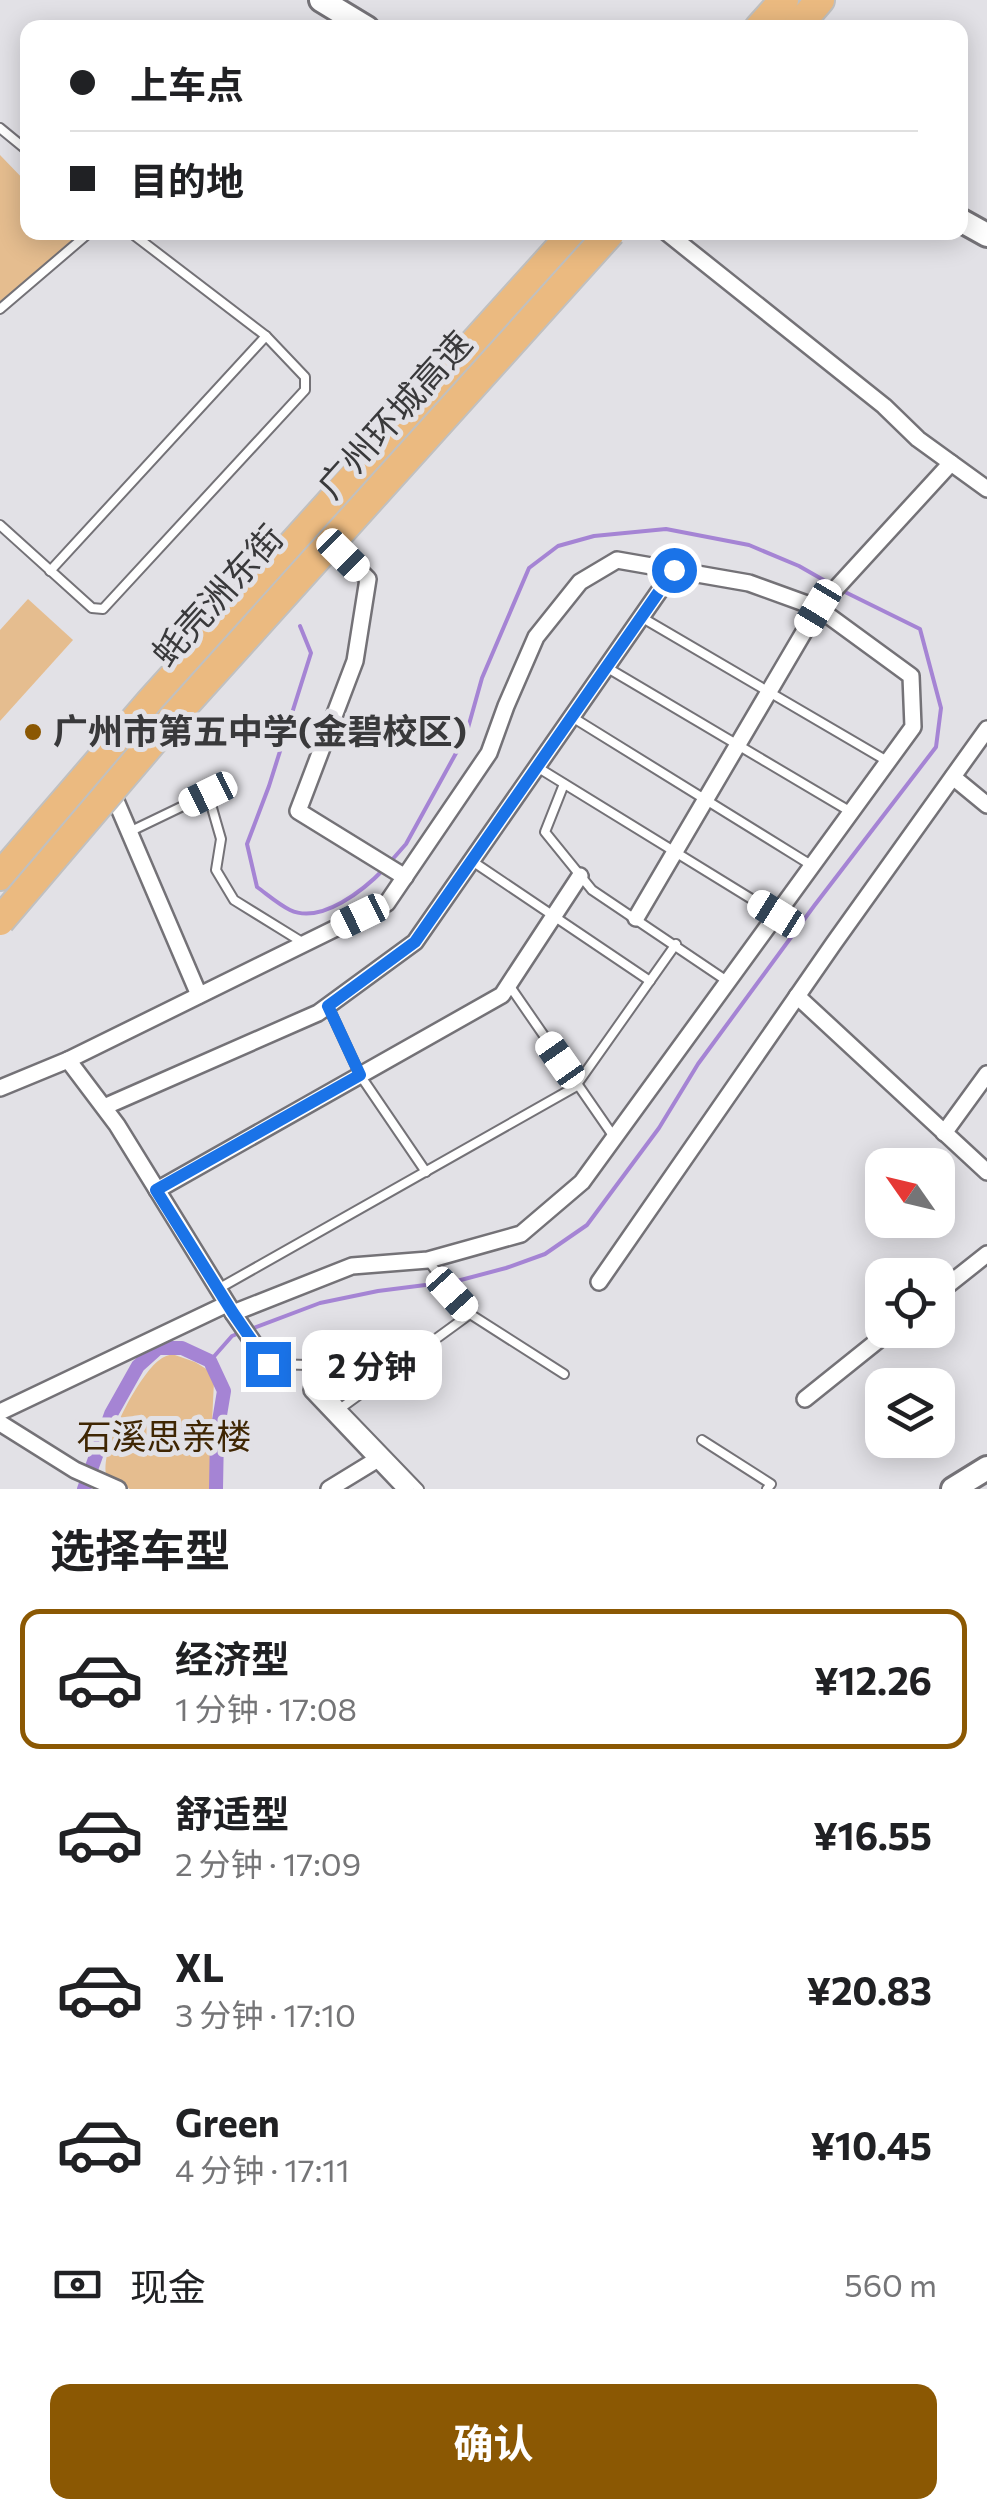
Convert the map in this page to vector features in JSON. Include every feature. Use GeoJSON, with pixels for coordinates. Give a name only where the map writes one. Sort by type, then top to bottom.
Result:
{"type":"FeatureCollection","features":[{"type":"Feature","properties":{"kind":"highway"},"geometry":{"type":"LineString","coordinates":[[766,20],[784,0]]}},
{"type":"Feature","properties":{"kind":"highway"},"geometry":{"type":"LineString","coordinates":[[803,20],[820,0]]}},
{"type":"Feature","properties":{"kind":"highway","name":"广州环城高速"},"geometry":{"type":"LineString","coordinates":[[0,876],[151,701],[567,240]]}},
{"type":"Feature","properties":{"kind":"highway","name":"广州环城高速"},"geometry":{"type":"LineString","coordinates":[[0,920],[172,718],[604,240]]}},
{"type":"Feature","properties":{"kind":"street"},"geometry":{"type":"LineString","coordinates":[[321,0],[354,20]]}},
{"type":"Feature","properties":{"kind":"street"},"geometry":{"type":"LineString","coordinates":[[676,240],[884,406],[918,439],[987,489]]}},
{"type":"Feature","properties":{"kind":"street"},"geometry":{"type":"LineString","coordinates":[[636,918],[820,606],[952,462]]}},
{"type":"Feature","properties":{"kind":"street","name":"蚝壳洲东街"},"geometry":{"type":"LineString","coordinates":[[0,904],[154,712],[319,530],[368,579],[355,662],[298,810],[392,870]]}},
{"type":"Feature","properties":{"kind":"street"},"geometry":{"type":"LineString","coordinates":[[0,1088],[68,1060],[387,903],[392,870],[490,754],[536,637],[580,582],[617,560],[748,583],[820,606],[911,676],[913,726],[582,1182],[521,1234],[432,1266],[352,1266],[230,1309],[0,1412]]}},
{"type":"Feature","properties":{"kind":"street"},"geometry":{"type":"LineString","coordinates":[[104,1107],[318,1013],[415,942],[674,570]]}},
{"type":"Feature","properties":{"kind":"street"},"geometry":{"type":"LineString","coordinates":[[598,1282],[987,730]]}},
{"type":"Feature","properties":{"kind":"street"},"geometry":{"type":"LineString","coordinates":[[104,774],[199,995]]}},
{"type":"Feature","properties":{"kind":"street"},"geometry":{"type":"LineString","coordinates":[[953,777],[987,806]]}},
{"type":"Feature","properties":{"kind":"street"},"geometry":{"type":"LineString","coordinates":[[156,1190],[502,995],[580,876]]}},
{"type":"Feature","properties":{"kind":"street"},"geometry":{"type":"LineString","coordinates":[[797,996],[987,1172]]}},
{"type":"Feature","properties":{"kind":"street"},"geometry":{"type":"LineString","coordinates":[[68,1060],[104,1107],[268,1364]]}},
{"type":"Feature","properties":{"kind":"street"},"geometry":{"type":"LineString","coordinates":[[944,1133],[987,1074]]}},
{"type":"Feature","properties":{"kind":"street"},"geometry":{"type":"LineString","coordinates":[[955,1279],[987,1254]]}},
{"type":"Feature","properties":{"kind":"street"},"geometry":{"type":"LineString","coordinates":[[805,1399],[869,1348]]}},
{"type":"Feature","properties":{"kind":"street"},"geometry":{"type":"LineString","coordinates":[[312,1390],[406,1489]]}},
{"type":"Feature","properties":{"kind":"street"},"geometry":{"type":"LineString","coordinates":[[0,1423],[74,1470],[110,1486]]}},
{"type":"Feature","properties":{"kind":"street"},"geometry":{"type":"LineString","coordinates":[[329,1489],[378,1459]]}},
{"type":"Feature","properties":{"kind":"street"},"geometry":{"type":"LineString","coordinates":[[954,1489],[987,1468]]}},
{"type":"Feature","properties":{"kind":"lane"},"geometry":{"type":"LineString","coordinates":[[0,128],[20,144]]}},
{"type":"Feature","properties":{"kind":"lane"},"geometry":{"type":"LineString","coordinates":[[0,309],[81,240]]}},
{"type":"Feature","properties":{"kind":"lane"},"geometry":{"type":"LineString","coordinates":[[0,525],[92,608],[103,609],[304,390],[305,378],[266,336],[140,240]]}},
{"type":"Feature","properties":{"kind":"lane"},"geometry":{"type":"LineString","coordinates":[[50,571],[266,336]]}},
{"type":"Feature","properties":{"kind":"lane"},"geometry":{"type":"LineString","coordinates":[[641,617],[888,761]]}},
{"type":"Feature","properties":{"kind":"lane"},"geometry":{"type":"LineString","coordinates":[[606,668],[851,812]]}},
{"type":"Feature","properties":{"kind":"lane"},"geometry":{"type":"LineString","coordinates":[[572,717],[812,865]]}},
{"type":"Feature","properties":{"kind":"lane"},"geometry":{"type":"LineString","coordinates":[[537,767],[776,914]]}},
{"type":"Feature","properties":{"kind":"lane"},"geometry":{"type":"LineString","coordinates":[[564,784],[545,832],[580,876],[592,890],[728,981]]}},
{"type":"Feature","properties":{"kind":"lane"},"geometry":{"type":"LineString","coordinates":[[129,832],[208,794],[220,840],[216,870],[234,900],[304,944]]}},
{"type":"Feature","properties":{"kind":"lane"},"geometry":{"type":"LineString","coordinates":[[472,861],[650,981]]}},
{"type":"Feature","properties":{"kind":"lane"},"geometry":{"type":"LineString","coordinates":[[218,1289],[578,1084],[676,944]]}},
{"type":"Feature","properties":{"kind":"lane"},"geometry":{"type":"LineString","coordinates":[[508,984],[614,1137]]}},
{"type":"Feature","properties":{"kind":"lane"},"geometry":{"type":"LineString","coordinates":[[328,1006],[360,1075],[426,1172]]}},
{"type":"Feature","properties":{"kind":"lane"},"geometry":{"type":"LineString","coordinates":[[432,1266],[470,1314],[564,1374]]}},
{"type":"Feature","properties":{"kind":"lane"},"geometry":{"type":"LineString","coordinates":[[342,1408],[470,1314]]}},
{"type":"Feature","properties":{"kind":"lane"},"geometry":{"type":"LineString","coordinates":[[268,1364],[309,1364],[342,1408],[420,1489]]}},
{"type":"Feature","properties":{"kind":"lane"},"geometry":{"type":"LineString","coordinates":[[702,1440],[771,1484],[767,1489]]}},
{"type":"Feature","properties":{"kind":"green space"},"geometry":{"type":"Polygon","coordinates":[[[0,155],[20,176],[20,240],[73,240],[0,302],[0,155]]]}},
{"type":"Feature","properties":{"kind":"green space"},"geometry":{"type":"Polygon","coordinates":[[[28,599],[73,640],[0,721],[0,630],[28,599]]]}},
{"type":"Feature","properties":{"kind":"green space","name":"石溪思亲楼"},"geometry":{"type":"Polygon","coordinates":[[[172,1354],[208,1370],[214,1381],[214,1489],[130,1489],[107,1477],[108,1451],[121,1416],[140,1383],[158,1361],[172,1354]]]}},
{"type":"Feature","properties":{"kind":"waterway"},"geometry":{"type":"LineString","coordinates":[[391,861],[406,844],[466,735],[482,678],[529,568],[558,546],[594,536],[666,529],[749,545],[834,586]]}},
{"type":"Feature","properties":{"kind":"waterway"},"geometry":{"type":"LineString","coordinates":[[251,1329],[320,1303],[457,1281],[506,1268],[545,1254],[587,1225],[659,1128],[698,1064],[936,747],[941,708],[920,629],[843,591]]}},
{"type":"Feature","properties":{"kind":"waterway"},"geometry":{"type":"LineString","coordinates":[[300,626],[311,653],[247,844],[257,887],[290,910],[315,913],[342,902],[385,868]]}},
{"type":"Feature","properties":{"kind":"waterway"},"geometry":{"type":"LineString","coordinates":[[210,1361],[232,1336],[242,1332]]}},
{"type":"Feature","properties":{"kind":"waterway"},"geometry":{"type":"LineString","coordinates":[[84,1489],[111,1414],[138,1366],[158,1348],[182,1348],[210,1361],[224,1391],[217,1433],[216,1489]]}},
{"type":"Feature","properties":{"kind":"place","name":"广州市第五中学(金碧校区)"},"geometry":{"type":"Point","coordinates":[33,732]}},
{"type":"Feature","properties":{"kind":"route"},"geometry":{"type":"LineString","coordinates":[[268,1364],[156,1190],[360,1075],[328,1006],[415,942],[674,570]]}}]}
